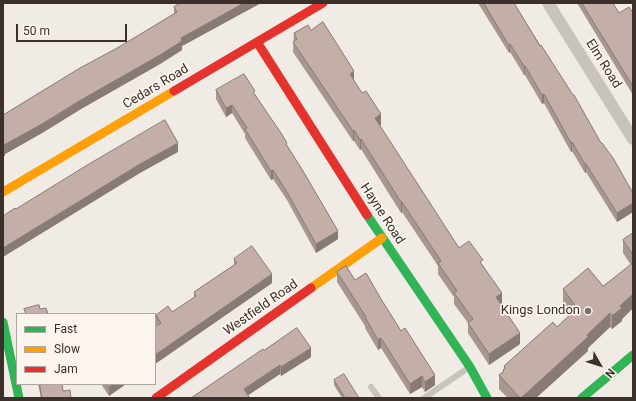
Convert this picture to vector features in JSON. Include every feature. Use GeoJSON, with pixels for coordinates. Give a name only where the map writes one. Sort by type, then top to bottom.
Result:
{"type":"FeatureCollection","features":[{"type":"Feature","properties":{"kind":"street","name":"Cedars Road"},"geometry":{"type":"LineString","coordinates":[[3,192],[323,3]]}},
{"type":"Feature","properties":{"kind":"street","name":"Elm Road"},"geometry":{"type":"LineString","coordinates":[[548,3],[633,139]]}},
{"type":"Feature","properties":{"kind":"street","name":"Hayne Road"},"geometry":{"type":"LineString","coordinates":[[257,42],[382,238],[470,367],[487,398]]}},
{"type":"Feature","properties":{"kind":"street","name":"Westfield Road"},"geometry":{"type":"LineString","coordinates":[[156,398],[382,238]]}},
{"type":"Feature","properties":{"kind":"street"},"geometry":{"type":"LineString","coordinates":[[3,322],[9,376],[19,398]]}},
{"type":"Feature","properties":{"kind":"street"},"geometry":{"type":"LineString","coordinates":[[582,398],[633,355]]}},
{"type":"Feature","properties":{"kind":"lane"},"geometry":{"type":"LineString","coordinates":[[424,398],[470,367]]}},
{"type":"Feature","properties":{"kind":"lane"},"geometry":{"type":"LineString","coordinates":[[371,387],[379,398]]}},
{"type":"Feature","properties":{"kind":"building"},"geometry":{"type":"Polygon","coordinates":[[[181,3],[244,3],[181,38],[182,41],[160,55],[4,145],[5,146],[3,147],[3,115],[80,68],[119,47],[177,12],[174,7],[181,3]]]}},
{"type":"Feature","properties":{"kind":"building"},"geometry":{"type":"Polygon","coordinates":[[[484,3],[514,3],[540,46],[541,45],[574,95],[601,143],[613,158],[633,193],[633,203],[617,213],[572,142],[571,143],[544,94],[542,95],[525,66],[510,44],[509,45],[484,3]]]}},
{"type":"Feature","properties":{"kind":"building"},"geometry":{"type":"Polygon","coordinates":[[[582,3],[613,3],[619,13],[629,7],[633,13],[633,86],[582,3]]]}},
{"type":"Feature","properties":{"kind":"building"},"geometry":{"type":"Polygon","coordinates":[[[323,22],[354,71],[350,74],[362,93],[366,91],[381,114],[375,118],[459,248],[469,241],[483,260],[480,262],[502,293],[496,297],[520,333],[489,354],[468,323],[473,319],[454,293],[457,291],[438,263],[441,261],[361,139],[360,140],[354,130],[353,131],[293,42],[297,39],[294,33],[308,25],[311,30],[323,22]]]}},
{"type":"Feature","properties":{"kind":"building"},"geometry":{"type":"Polygon","coordinates":[[[244,74],[255,91],[253,92],[281,133],[287,143],[286,144],[338,231],[316,244],[287,192],[273,170],[271,171],[245,129],[247,128],[232,105],[226,108],[216,90],[244,74]]]}},
{"type":"Feature","properties":{"kind":"building"},"geometry":{"type":"Polygon","coordinates":[[[165,120],[178,143],[140,164],[3,248],[3,216],[165,120]]]}},
{"type":"Feature","properties":{"kind":"building"},"geometry":{"type":"Polygon","coordinates":[[[633,233],[633,255],[623,240],[633,233]]]}},
{"type":"Feature","properties":{"kind":"building"},"geometry":{"type":"Polygon","coordinates":[[[252,246],[272,274],[156,354],[156,326],[161,323],[156,315],[168,306],[172,312],[196,296],[194,292],[237,263],[234,259],[252,246]]]}},
{"type":"Feature","properties":{"kind":"building"},"geometry":{"type":"Polygon","coordinates":[[[633,263],[633,294],[620,306],[622,308],[612,316],[610,313],[587,335],[588,337],[520,398],[499,375],[504,371],[504,366],[553,322],[557,327],[577,308],[563,289],[588,268],[603,286],[633,263]]]}},
{"type":"Feature","properties":{"kind":"building"},"geometry":{"type":"Polygon","coordinates":[[[346,266],[355,280],[366,273],[401,331],[405,328],[435,375],[425,382],[422,376],[410,384],[381,338],[378,340],[366,317],[337,272],[346,266]]]}},
{"type":"Feature","properties":{"kind":"building"},"geometry":{"type":"Polygon","coordinates":[[[39,305],[40,309],[46,308],[48,313],[26,313],[24,309],[39,305]]]}},
{"type":"Feature","properties":{"kind":"building"},"geometry":{"type":"Polygon","coordinates":[[[297,328],[311,348],[281,367],[280,365],[244,389],[249,397],[191,398],[263,349],[264,350],[297,328]]]}},
{"type":"Feature","properties":{"kind":"building"},"geometry":{"type":"Polygon","coordinates":[[[344,374],[359,398],[345,398],[334,380],[344,374]]]}},
{"type":"Feature","properties":{"kind":"building"},"geometry":{"type":"Polygon","coordinates":[[[40,385],[62,385],[63,391],[70,390],[71,398],[42,398],[40,385]]]}},
{"type":"Feature","properties":{"kind":"traffic: fast"},"geometry":{"type":"LineString","coordinates":[[367,215],[470,367],[487,398]]}},
{"type":"Feature","properties":{"kind":"traffic: fast"},"geometry":{"type":"LineString","coordinates":[[3,322],[16,384]]}},
{"type":"Feature","properties":{"kind":"traffic: fast"},"geometry":{"type":"LineString","coordinates":[[582,398],[633,355]]}},
{"type":"Feature","properties":{"kind":"traffic: fast"},"geometry":{"type":"LineString","coordinates":[[16,385],[19,398]]}},
{"type":"Feature","properties":{"kind":"traffic: slow"},"geometry":{"type":"LineString","coordinates":[[3,192],[174,91]]}},
{"type":"Feature","properties":{"kind":"traffic: slow"},"geometry":{"type":"LineString","coordinates":[[311,288],[382,238]]}},
{"type":"Feature","properties":{"kind":"traffic: jam"},"geometry":{"type":"LineString","coordinates":[[174,91],[323,3]]}},
{"type":"Feature","properties":{"kind":"traffic: jam"},"geometry":{"type":"LineString","coordinates":[[257,42],[367,215]]}},
{"type":"Feature","properties":{"kind":"traffic: jam"},"geometry":{"type":"LineString","coordinates":[[156,398],[311,288]]}},
{"type":"Feature","properties":{"kind":"place","name":"Kings London"},"geometry":{"type":"Point","coordinates":[588,311]}}]}
